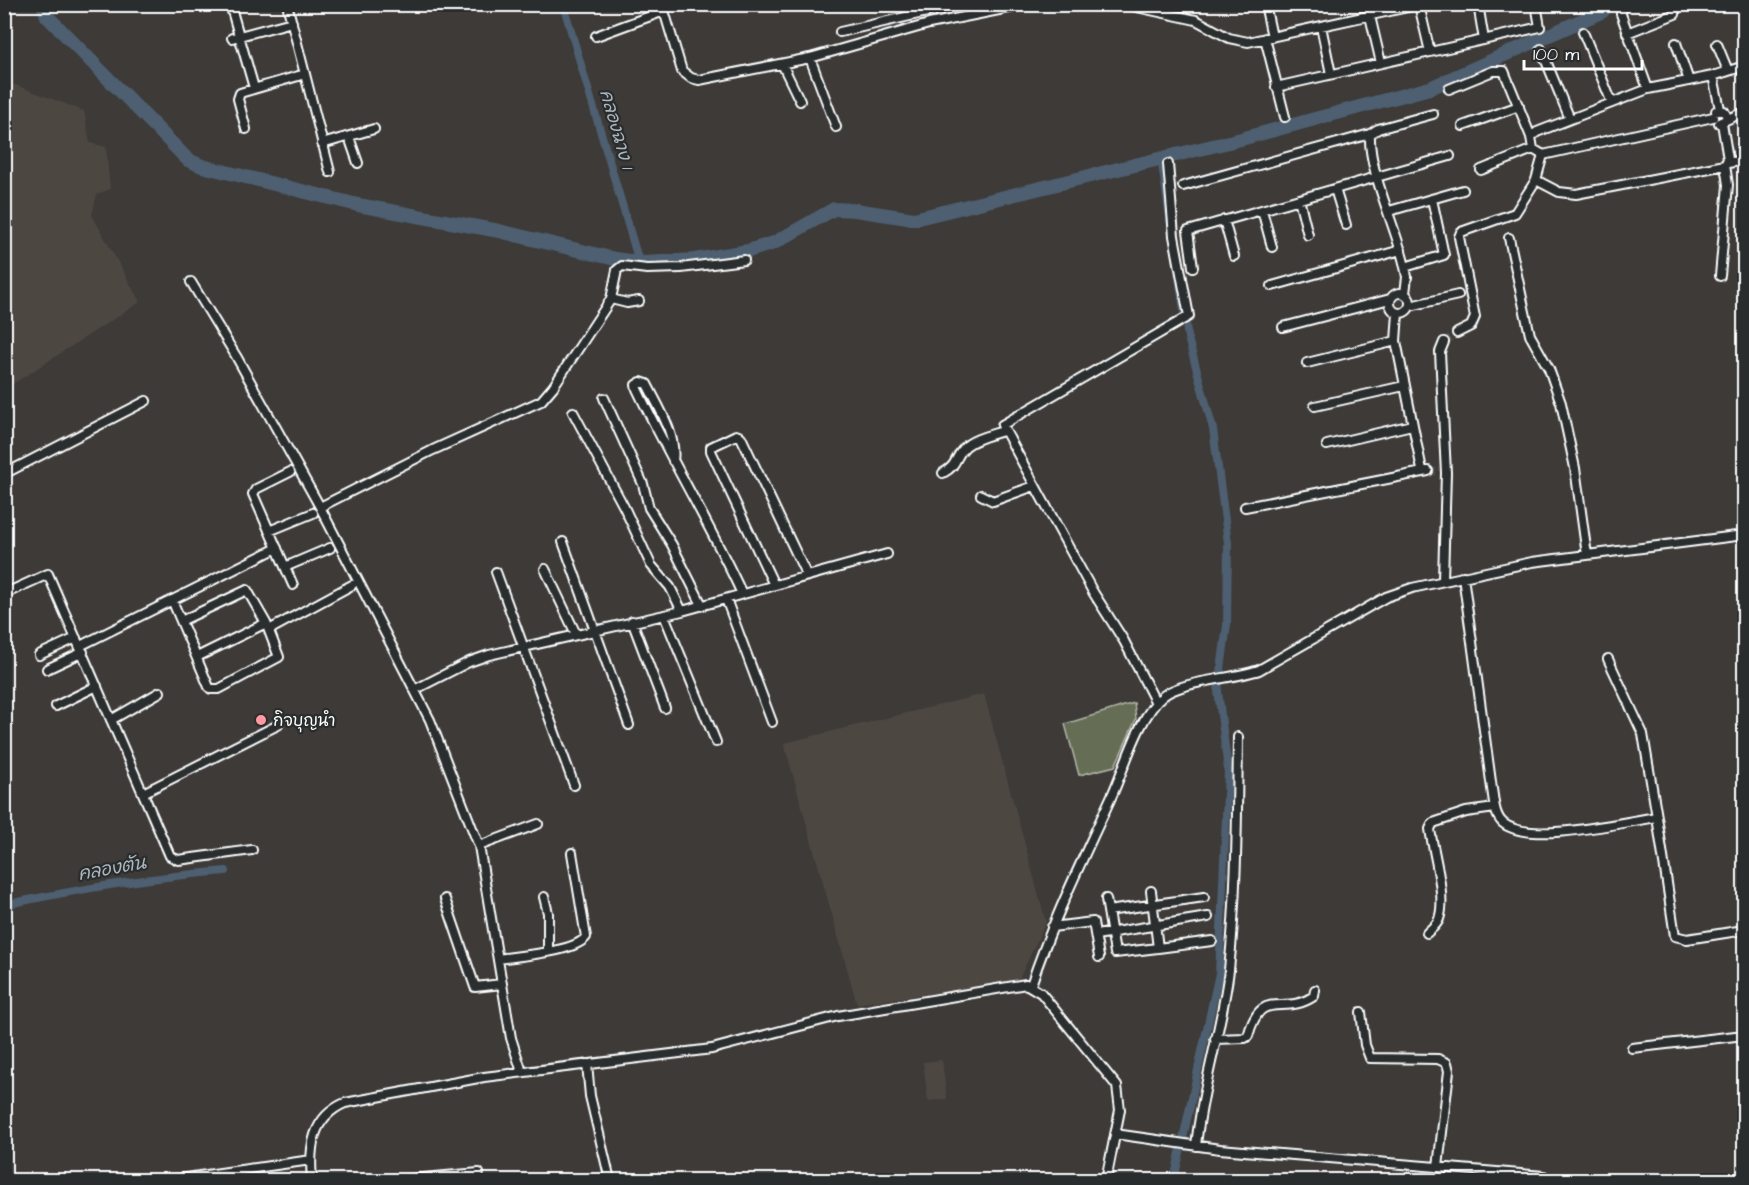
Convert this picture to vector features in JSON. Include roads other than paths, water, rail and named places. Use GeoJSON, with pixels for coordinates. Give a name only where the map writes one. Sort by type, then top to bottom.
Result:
{"type":"FeatureCollection","features":[{"type":"Feature","properties":{"kind":"street"},"geometry":{"type":"LineString","coordinates":[[230,4],[236,37],[254,88]]}},
{"type":"Feature","properties":{"kind":"street"},"geometry":{"type":"LineString","coordinates":[[287,4],[330,172]]}},
{"type":"Feature","properties":{"kind":"street"},"geometry":{"type":"LineString","coordinates":[[596,36],[663,8],[681,71],[691,78],[709,79],[850,49],[904,30],[1029,4]]}},
{"type":"Feature","properties":{"kind":"street"},"geometry":{"type":"LineString","coordinates":[[1123,4],[1196,20],[1238,42],[1421,5],[1430,52]]}},
{"type":"Feature","properties":{"kind":"street"},"geometry":{"type":"LineString","coordinates":[[1265,4],[1276,87],[1285,117]]}},
{"type":"Feature","properties":{"kind":"street"},"geometry":{"type":"LineString","coordinates":[[1478,4],[1484,40]]}},
{"type":"Feature","properties":{"kind":"street"},"geometry":{"type":"LineString","coordinates":[[1276,87],[1540,27],[1536,4]]}},
{"type":"Feature","properties":{"kind":"street"},"geometry":{"type":"LineString","coordinates":[[1622,4],[1621,14],[1648,89]]}},
{"type":"Feature","properties":{"kind":"street"},"geometry":{"type":"LineString","coordinates":[[840,32],[949,7]]}},
{"type":"Feature","properties":{"kind":"street"},"geometry":{"type":"LineString","coordinates":[[1627,33],[1675,14]]}},
{"type":"Feature","properties":{"kind":"street"},"geometry":{"type":"LineString","coordinates":[[1370,16],[1381,63]]}},
{"type":"Feature","properties":{"kind":"street"},"geometry":{"type":"LineString","coordinates":[[901,17],[904,30]]}},
{"type":"Feature","properties":{"kind":"street"},"geometry":{"type":"LineString","coordinates":[[236,37],[291,22]]}},
{"type":"Feature","properties":{"kind":"street"},"geometry":{"type":"LineString","coordinates":[[1321,26],[1331,74]]}},
{"type":"Feature","properties":{"kind":"street"},"geometry":{"type":"LineString","coordinates":[[1583,32],[1612,103]]}},
{"type":"Feature","properties":{"kind":"street"},"geometry":{"type":"LineString","coordinates":[[1676,43],[1689,81]]}},
{"type":"Feature","properties":{"kind":"street"},"geometry":{"type":"LineString","coordinates":[[1717,44],[1728,71]]}},
{"type":"Feature","properties":{"kind":"street"},"geometry":{"type":"LineString","coordinates":[[1541,49],[1570,119]]}},
{"type":"Feature","properties":{"kind":"street"},"geometry":{"type":"LineString","coordinates":[[810,58],[836,127]]}},
{"type":"Feature","properties":{"kind":"street"},"geometry":{"type":"LineString","coordinates":[[782,63],[800,102]]}},
{"type":"Feature","properties":{"kind":"street"},"geometry":{"type":"LineString","coordinates":[[1532,137],[1537,132],[1648,89],[1713,76],[1744,66]]}},
{"type":"Feature","properties":{"kind":"street"},"geometry":{"type":"LineString","coordinates":[[1449,89],[1493,71],[1504,71],[1532,137],[1533,149]]}},
{"type":"Feature","properties":{"kind":"street"},"geometry":{"type":"LineString","coordinates":[[246,129],[238,95],[254,88],[305,74]]}},
{"type":"Feature","properties":{"kind":"street"},"geometry":{"type":"LineString","coordinates":[[1713,76],[1720,110],[1726,114],[1728,185],[1719,276]]}},
{"type":"Feature","properties":{"kind":"street"},"geometry":{"type":"LineString","coordinates":[[1463,126],[1519,106]]}},
{"type":"Feature","properties":{"kind":"street"},"geometry":{"type":"LineString","coordinates":[[1533,149],[1544,155],[1713,117],[1720,110]]}},
{"type":"Feature","properties":{"kind":"street"},"geometry":{"type":"LineString","coordinates":[[1713,117],[1715,121],[1725,120],[1744,112]]}},
{"type":"Feature","properties":{"kind":"street"},"geometry":{"type":"LineString","coordinates":[[1183,186],[1370,135],[1378,129],[1433,114]]}},
{"type":"Feature","properties":{"kind":"street"},"geometry":{"type":"LineString","coordinates":[[322,144],[374,129]]}},
{"type":"Feature","properties":{"kind":"street"},"geometry":{"type":"LineString","coordinates":[[1370,135],[1378,177],[1405,267],[1407,277],[1405,293]]}},
{"type":"Feature","properties":{"kind":"street"},"geometry":{"type":"LineString","coordinates":[[349,137],[358,163]]}},
{"type":"Feature","properties":{"kind":"street"},"geometry":{"type":"LineString","coordinates":[[1481,170],[1533,149]]}},
{"type":"Feature","properties":{"kind":"street"},"geometry":{"type":"LineString","coordinates":[[1457,333],[1471,327],[1475,317],[1459,237],[1465,229],[1515,213],[1536,180],[1544,155]]}},
{"type":"Feature","properties":{"kind":"street"},"geometry":{"type":"LineString","coordinates":[[1193,267],[1188,231],[1450,156]]}},
{"type":"Feature","properties":{"kind":"street"},"geometry":{"type":"LineString","coordinates":[[1536,180],[1558,192],[1576,194],[1744,160]]}},
{"type":"Feature","properties":{"kind":"street"},"geometry":{"type":"LineString","coordinates":[[1155,703],[1124,641],[1034,486],[1003,431],[1002,425],[1183,318],[1168,164]]}},
{"type":"Feature","properties":{"kind":"street"},"geometry":{"type":"LineString","coordinates":[[1335,189],[1346,225]]}},
{"type":"Feature","properties":{"kind":"street"},"geometry":{"type":"LineString","coordinates":[[1389,211],[1463,190]]}},
{"type":"Feature","properties":{"kind":"street"},"geometry":{"type":"LineString","coordinates":[[1299,199],[1308,235]]}},
{"type":"Feature","properties":{"kind":"street"},"geometry":{"type":"LineString","coordinates":[[1405,267],[1444,255],[1432,199]]}},
{"type":"Feature","properties":{"kind":"street"},"geometry":{"type":"LineString","coordinates":[[1262,210],[1272,247]]}},
{"type":"Feature","properties":{"kind":"street"},"geometry":{"type":"LineString","coordinates":[[1224,220],[1234,255]]}},
{"type":"Feature","properties":{"kind":"street"},"geometry":{"type":"LineString","coordinates":[[1509,238],[1530,335],[1549,369],[1561,403],[1575,468],[1587,555]]}},
{"type":"Feature","properties":{"kind":"street"},"geometry":{"type":"LineString","coordinates":[[1272,286],[1401,250]]}},
{"type":"Feature","properties":{"kind":"street"},"geometry":{"type":"LineString","coordinates":[[320,507],[433,450],[541,401],[553,387],[611,299],[618,270],[622,266],[673,268],[744,260]]}},
{"type":"Feature","properties":{"kind":"street"},"geometry":{"type":"LineString","coordinates":[[191,282],[236,356],[320,507],[416,689],[477,842],[511,1038],[522,1072]]}},
{"type":"Feature","properties":{"kind":"street"},"geometry":{"type":"LineString","coordinates":[[1283,327],[1390,299],[1399,292],[1409,297],[1410,306]]}},
{"type":"Feature","properties":{"kind":"street"},"geometry":{"type":"LineString","coordinates":[[1398,313],[1404,312],[1410,306],[1458,295]]}},
{"type":"Feature","properties":{"kind":"street"},"geometry":{"type":"LineString","coordinates":[[611,299],[627,303],[639,301]]}},
{"type":"Feature","properties":{"kind":"street"},"geometry":{"type":"LineString","coordinates":[[1245,507],[1425,471],[1412,425],[1396,341],[1398,313],[1390,305],[1390,299]]}},
{"type":"Feature","properties":{"kind":"street"},"geometry":{"type":"LineString","coordinates":[[1307,363],[1396,341]]}},
{"type":"Feature","properties":{"kind":"street"},"geometry":{"type":"LineString","coordinates":[[1443,580],[1444,472],[1440,352],[1444,342]]}},
{"type":"Feature","properties":{"kind":"street"},"geometry":{"type":"LineString","coordinates":[[673,461],[674,447],[671,436],[647,384],[641,382],[636,385],[637,389],[673,461],[705,517],[742,594]]}},
{"type":"Feature","properties":{"kind":"street"},"geometry":{"type":"LineString","coordinates":[[1315,406],[1404,386]]}},
{"type":"Feature","properties":{"kind":"street"},"geometry":{"type":"LineString","coordinates":[[604,398],[643,484],[649,508],[672,545],[702,605]]}},
{"type":"Feature","properties":{"kind":"street"},"geometry":{"type":"LineString","coordinates":[[4,474],[146,401]]}},
{"type":"Feature","properties":{"kind":"street"},"geometry":{"type":"LineString","coordinates":[[573,412],[624,507],[651,565],[670,587],[682,611]]}},
{"type":"Feature","properties":{"kind":"street"},"geometry":{"type":"LineString","coordinates":[[1327,445],[1412,425]]}},
{"type":"Feature","properties":{"kind":"street"},"geometry":{"type":"LineString","coordinates":[[943,473],[953,467],[961,450],[967,445],[1003,431]]}},
{"type":"Feature","properties":{"kind":"street"},"geometry":{"type":"LineString","coordinates":[[774,585],[711,451],[711,447],[736,435],[741,437],[758,470],[807,576]]}},
{"type":"Feature","properties":{"kind":"street"},"geometry":{"type":"LineString","coordinates":[[290,472],[253,491],[293,585]]}},
{"type":"Feature","properties":{"kind":"street"},"geometry":{"type":"LineString","coordinates":[[981,495],[993,501],[1034,486]]}},
{"type":"Feature","properties":{"kind":"street"},"geometry":{"type":"LineString","coordinates":[[269,531],[313,513]]}},
{"type":"Feature","properties":{"kind":"street"},"geometry":{"type":"LineString","coordinates":[[1031,985],[1052,927],[1137,738],[1155,703],[1173,691],[1259,670],[1386,597],[1443,580],[1463,582],[1587,555],[1744,535]]}},
{"type":"Feature","properties":{"kind":"street"},"geometry":{"type":"LineString","coordinates":[[563,542],[629,725]]}},
{"type":"Feature","properties":{"kind":"street"},"geometry":{"type":"LineString","coordinates":[[47,669],[80,645],[277,548]]}},
{"type":"Feature","properties":{"kind":"street"},"geometry":{"type":"LineString","coordinates":[[285,567],[330,548]]}},
{"type":"Feature","properties":{"kind":"street"},"geometry":{"type":"LineString","coordinates":[[416,689],[469,662],[594,629],[682,611],[887,554]]}},
{"type":"Feature","properties":{"kind":"street"},"geometry":{"type":"LineString","coordinates":[[545,569],[576,634]]}},
{"type":"Feature","properties":{"kind":"street"},"geometry":{"type":"LineString","coordinates":[[496,572],[574,785]]}},
{"type":"Feature","properties":{"kind":"street"},"geometry":{"type":"LineString","coordinates":[[4,594],[48,574],[170,856],[173,859],[252,850]]}},
{"type":"Feature","properties":{"kind":"street"},"geometry":{"type":"LineString","coordinates":[[1463,582],[1495,807],[1501,822],[1514,830],[1532,833],[1564,831],[1656,817]]}},
{"type":"Feature","properties":{"kind":"street"},"geometry":{"type":"LineString","coordinates":[[197,657],[352,585]]}},
{"type":"Feature","properties":{"kind":"street"},"geometry":{"type":"LineString","coordinates":[[172,600],[209,687],[219,689],[277,660],[279,654],[247,590],[181,621]]}},
{"type":"Feature","properties":{"kind":"street"},"geometry":{"type":"LineString","coordinates":[[726,599],[772,722]]}},
{"type":"Feature","properties":{"kind":"street"},"geometry":{"type":"LineString","coordinates":[[664,615],[716,741]]}},
{"type":"Feature","properties":{"kind":"street"},"geometry":{"type":"LineString","coordinates":[[633,621],[665,708]]}},
{"type":"Feature","properties":{"kind":"street"},"geometry":{"type":"LineString","coordinates":[[39,655],[80,645]]}},
{"type":"Feature","properties":{"kind":"street"},"geometry":{"type":"LineString","coordinates":[[1608,659],[1642,734],[1675,936],[1687,939],[1744,930]]}},
{"type":"Feature","properties":{"kind":"street"},"geometry":{"type":"LineString","coordinates":[[56,706],[97,686]]}},
{"type":"Feature","properties":{"kind":"street"},"geometry":{"type":"LineString","coordinates":[[111,720],[160,692]]}},
{"type":"Feature","properties":{"kind":"street"},"geometry":{"type":"LineString","coordinates":[[143,793],[278,725]]}},
{"type":"Feature","properties":{"kind":"street"},"geometry":{"type":"LineString","coordinates":[[1194,1145],[1229,970],[1235,871],[1238,736]]}},
{"type":"Feature","properties":{"kind":"street"},"geometry":{"type":"LineString","coordinates":[[1426,933],[1438,922],[1441,912],[1430,829],[1433,823],[1466,812],[1495,807]]}},
{"type":"Feature","properties":{"kind":"street"},"geometry":{"type":"LineString","coordinates":[[477,842],[538,824]]}},
{"type":"Feature","properties":{"kind":"street"},"geometry":{"type":"LineString","coordinates":[[498,958],[549,951],[579,943],[586,937],[572,853]]}},
{"type":"Feature","properties":{"kind":"street"},"geometry":{"type":"LineString","coordinates":[[1151,891],[1158,948]]}},
{"type":"Feature","properties":{"kind":"street"},"geometry":{"type":"LineString","coordinates":[[544,897],[548,914],[549,951]]}},
{"type":"Feature","properties":{"kind":"street"},"geometry":{"type":"LineString","coordinates":[[1108,911],[1204,897]]}},
{"type":"Feature","properties":{"kind":"street"},"geometry":{"type":"LineString","coordinates":[[445,899],[475,987],[502,984]]}},
{"type":"Feature","properties":{"kind":"street"},"geometry":{"type":"LineString","coordinates":[[1106,899],[1115,953],[1212,941]]}},
{"type":"Feature","properties":{"kind":"street"},"geometry":{"type":"LineString","coordinates":[[1096,935],[1208,917]]}},
{"type":"Feature","properties":{"kind":"street"},"geometry":{"type":"LineString","coordinates":[[1052,927],[1093,922],[1099,957]]}},
{"type":"Feature","properties":{"kind":"street"},"geometry":{"type":"LineString","coordinates":[[312,1180],[311,1160],[314,1131],[332,1108],[339,1105],[415,1089],[522,1072],[712,1049],[838,1016],[1031,985],[1041,993],[1117,1086],[1120,1110],[1106,1180]]}},
{"type":"Feature","properties":{"kind":"street"},"geometry":{"type":"LineString","coordinates":[[1215,1039],[1245,1038],[1248,1036],[1254,1015],[1262,1008],[1306,1002],[1314,996],[1315,990]]}},
{"type":"Feature","properties":{"kind":"street"},"geometry":{"type":"LineString","coordinates":[[1361,1012],[1367,1055],[1370,1058],[1438,1059],[1447,1063],[1449,1071],[1438,1167]]}},
{"type":"Feature","properties":{"kind":"street"},"geometry":{"type":"LineString","coordinates":[[1632,1048],[1744,1035]]}},
{"type":"Feature","properties":{"kind":"street"},"geometry":{"type":"LineString","coordinates":[[587,1064],[591,1096],[610,1180]]}},
{"type":"Feature","properties":{"kind":"street"},"geometry":{"type":"LineString","coordinates":[[1115,1134],[1194,1145],[1544,1176]]}},
{"type":"Feature","properties":{"kind":"street"},"geometry":{"type":"LineString","coordinates":[[171,1180],[311,1160]]}},
{"type":"Feature","properties":{"kind":"street"},"geometry":{"type":"LineString","coordinates":[[401,1180],[478,1173]]}},
{"type":"Feature","properties":{"kind":"waterway"},"geometry":{"type":"LineString","coordinates":[[43,4],[47,16],[188,160],[202,166],[358,205],[499,231],[615,259],[644,263],[694,260],[748,251],[774,243],[834,209],[914,219],[1241,139],[1430,88],[1603,11],[1606,4]]}},
{"type":"Feature","properties":{"kind":"waterway","name":"คลองฉาง 1"},"geometry":{"type":"LineString","coordinates":[[563,4],[639,262]]}},
{"type":"Feature","properties":{"kind":"waterway"},"geometry":{"type":"LineString","coordinates":[[1161,158],[1188,338],[1213,429],[1228,543],[1227,625],[1218,691],[1228,770],[1219,973],[1174,1180]]}},
{"type":"Feature","properties":{"kind":"waterway","name":"คลองตัน"},"geometry":{"type":"LineString","coordinates":[[4,905],[114,884],[226,871]]}},
{"type":"Feature","properties":{"kind":"tunnel"},"geometry":{"type":"LineString","coordinates":[[1444,342],[1457,333]]}},
{"type":"Feature","properties":{"kind":"tunnel"},"geometry":{"type":"LineString","coordinates":[[1428,471],[1441,472]]}},
{"type":"Feature","properties":{"kind":"place","name":"กิจบุญนำ"},"geometry":{"type":"Point","coordinates":[261,720]}}]}
